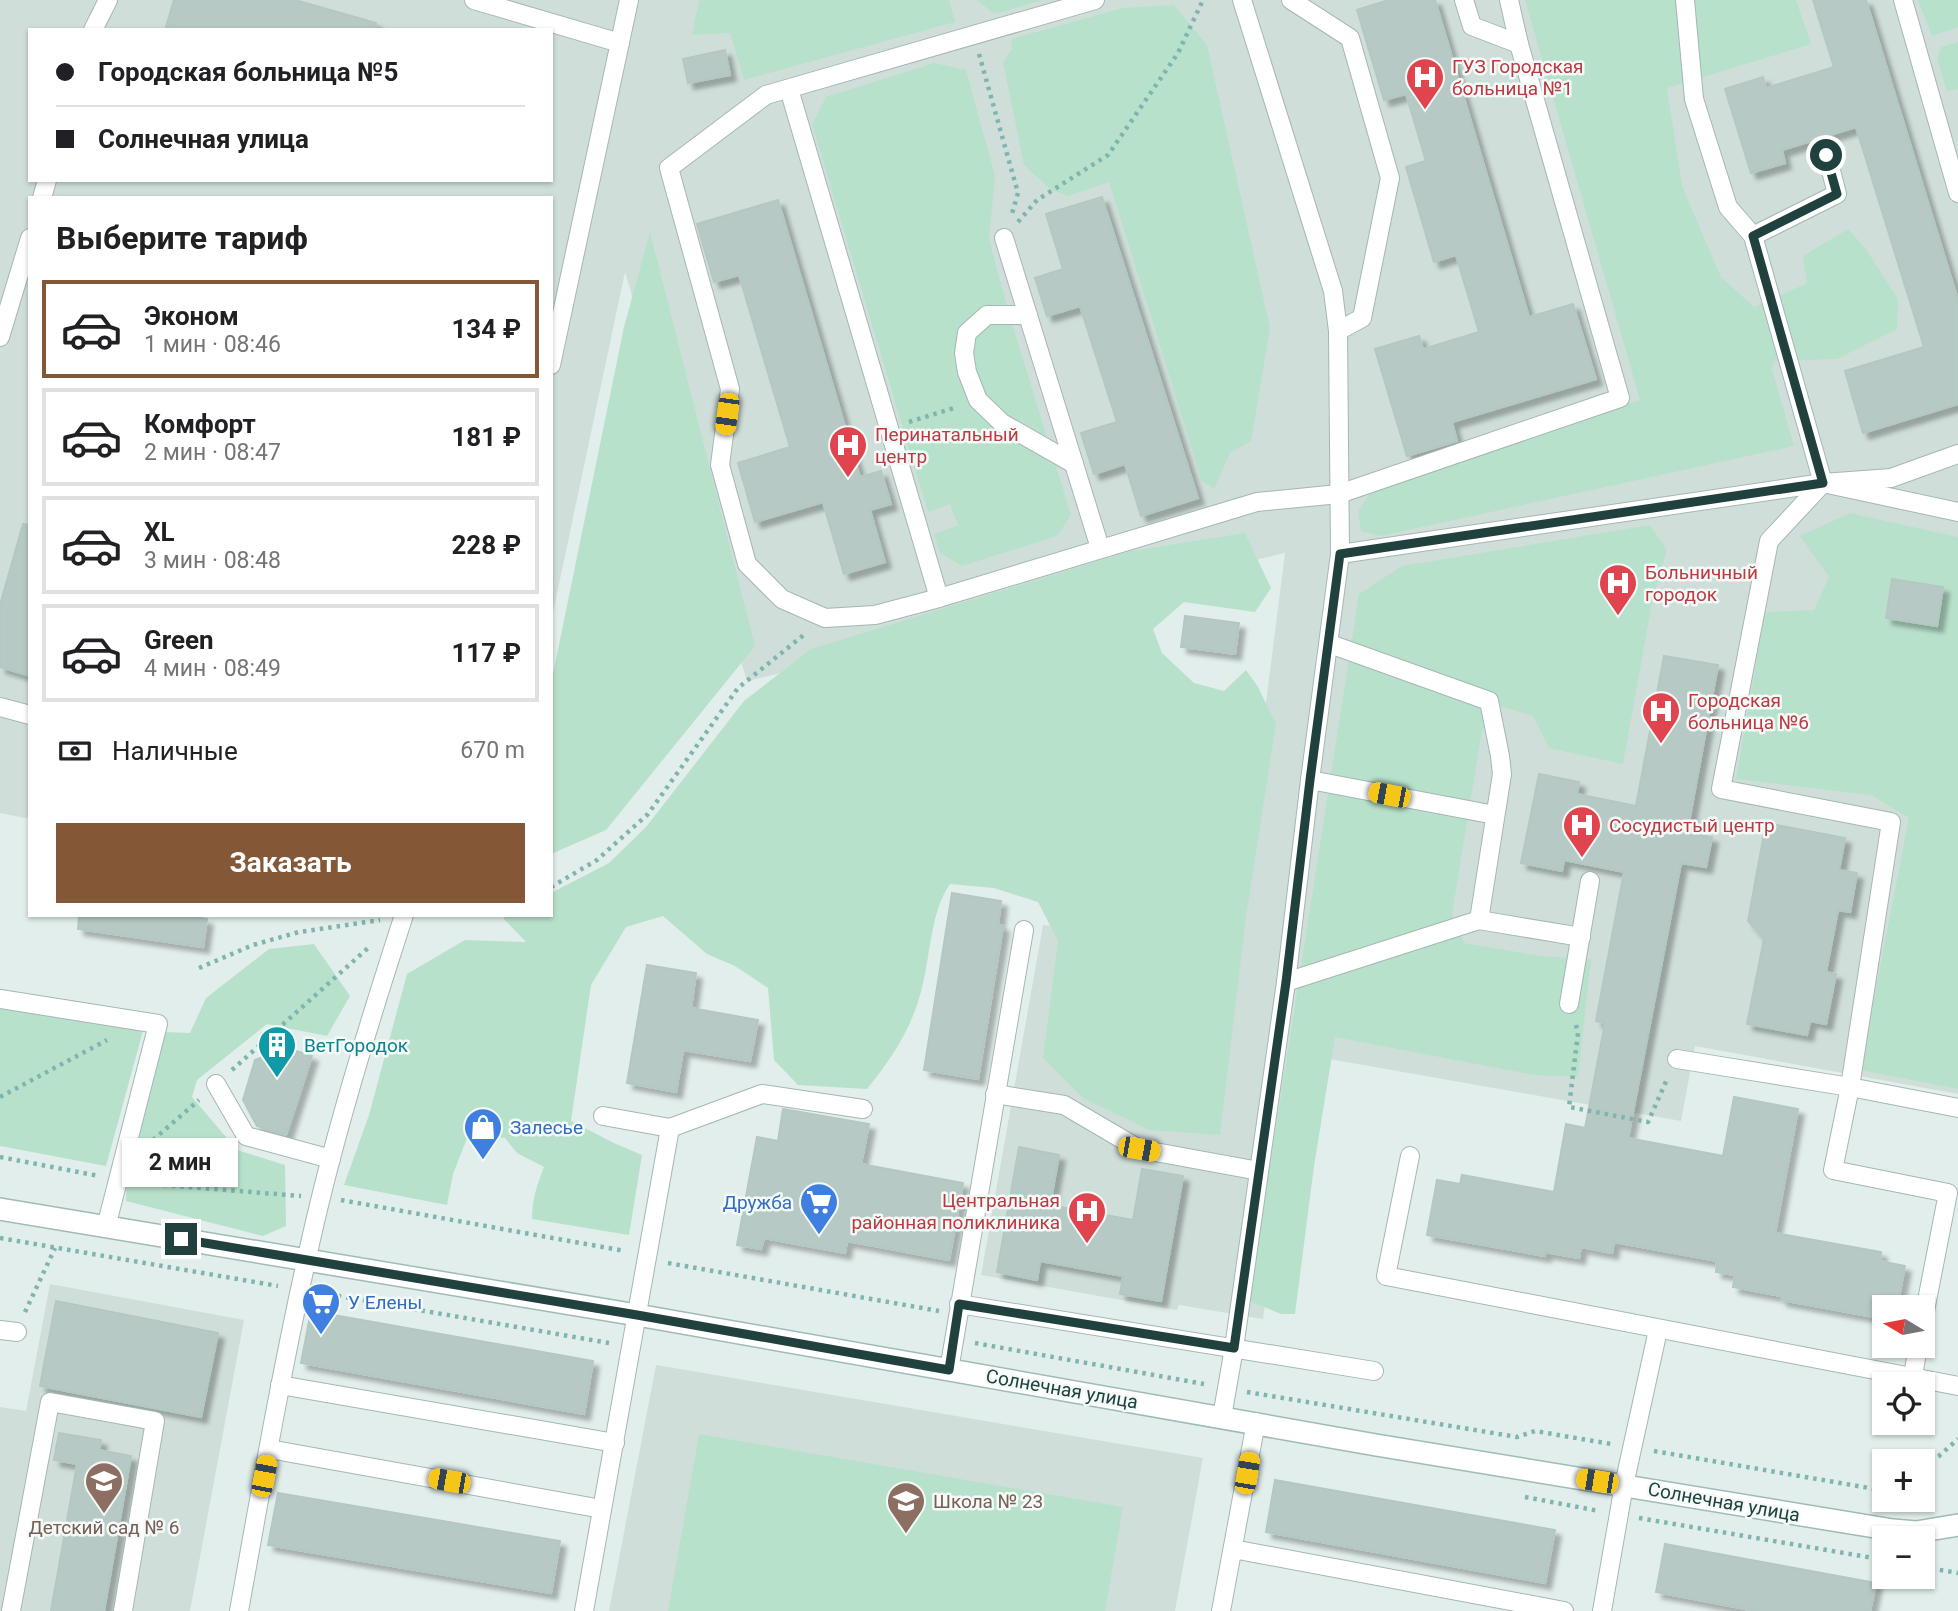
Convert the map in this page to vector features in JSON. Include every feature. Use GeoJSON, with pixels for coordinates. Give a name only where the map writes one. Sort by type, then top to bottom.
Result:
{"type":"FeatureCollection","features":[{"type":"Feature","properties":{"kind":"street","name":"Солнечная улица"},"geometry":{"type":"LineString","coordinates":[[0,1209],[637,1315],[1376,1445],[1893,1531],[1916,1532],[1958,1525]]}},
{"type":"Feature","properties":{"kind":"lane"},"geometry":{"type":"LineString","coordinates":[[94,28],[108,0]]}},
{"type":"Feature","properties":{"kind":"lane"},"geometry":{"type":"LineString","coordinates":[[474,0],[621,43]]}},
{"type":"Feature","properties":{"kind":"lane"},"geometry":{"type":"LineString","coordinates":[[553,356],[629,0]]}},
{"type":"Feature","properties":{"kind":"lane"},"geometry":{"type":"LineString","coordinates":[[1095,0],[766,95],[668,168],[730,389],[720,465],[747,564],[782,599],[825,618],[875,615],[1257,502],[1339,494],[1620,398],[1509,0]]}},
{"type":"Feature","properties":{"kind":"lane"},"geometry":{"type":"LineString","coordinates":[[1222,1417],[1286,982],[1340,554],[1338,331],[1333,290],[1242,0]]}},
{"type":"Feature","properties":{"kind":"lane"},"geometry":{"type":"LineString","coordinates":[[1291,0],[1350,38],[1390,178],[1362,317],[1338,331]]}},
{"type":"Feature","properties":{"kind":"lane"},"geometry":{"type":"LineString","coordinates":[[1464,0],[1472,26],[1520,44]]}},
{"type":"Feature","properties":{"kind":"lane"},"geometry":{"type":"LineString","coordinates":[[1685,0],[1694,99],[1728,207],[1753,236],[1823,483]]}},
{"type":"Feature","properties":{"kind":"lane"},"geometry":{"type":"LineString","coordinates":[[1903,0],[1958,193]]}},
{"type":"Feature","properties":{"kind":"lane"},"geometry":{"type":"LineString","coordinates":[[789,89],[939,598]]}},
{"type":"Feature","properties":{"kind":"lane"},"geometry":{"type":"LineString","coordinates":[[1753,236],[1837,194],[1826,155]]}},
{"type":"Feature","properties":{"kind":"lane"},"geometry":{"type":"LineString","coordinates":[[1004,238],[1100,548]]}},
{"type":"Feature","properties":{"kind":"lane"},"geometry":{"type":"LineString","coordinates":[[0,337],[22,291],[28,250]]}},
{"type":"Feature","properties":{"kind":"lane"},"geometry":{"type":"LineString","coordinates":[[1028,315],[987,315],[967,333],[964,353],[967,372],[978,400],[1002,423],[1074,464]]}},
{"type":"Feature","properties":{"kind":"lane"},"geometry":{"type":"LineString","coordinates":[[1340,554],[1823,483],[1891,478],[1958,454]]}},
{"type":"Feature","properties":{"kind":"lane"},"geometry":{"type":"LineString","coordinates":[[1823,483],[1958,512]]}},
{"type":"Feature","properties":{"kind":"lane"},"geometry":{"type":"LineString","coordinates":[[1823,483],[1769,541],[1721,789],[1891,822],[1850,1087],[1833,1170],[1948,1193],[1928,1295]]}},
{"type":"Feature","properties":{"kind":"lane"},"geometry":{"type":"LineString","coordinates":[[1330,644],[1489,701],[1502,774],[1479,920]]}},
{"type":"Feature","properties":{"kind":"lane"},"geometry":{"type":"LineString","coordinates":[[0,707],[28,715]]}},
{"type":"Feature","properties":{"kind":"lane"},"geometry":{"type":"LineString","coordinates":[[1310,780],[1495,815]]}},
{"type":"Feature","properties":{"kind":"lane"},"geometry":{"type":"LineString","coordinates":[[1569,1004],[1590,881]]}},
{"type":"Feature","properties":{"kind":"lane"},"geometry":{"type":"LineString","coordinates":[[239,1611],[280,1385],[306,1261],[331,1159],[403,917]]}},
{"type":"Feature","properties":{"kind":"lane"},"geometry":{"type":"LineString","coordinates":[[1286,982],[1479,920],[1581,937]]}},
{"type":"Feature","properties":{"kind":"lane"},"geometry":{"type":"LineString","coordinates":[[949,1370],[1024,930]]}},
{"type":"Feature","properties":{"kind":"lane"},"geometry":{"type":"LineString","coordinates":[[0,999],[158,1024],[106,1227]]}},
{"type":"Feature","properties":{"kind":"lane"},"geometry":{"type":"LineString","coordinates":[[1677,1059],[1850,1087],[1958,1108]]}},
{"type":"Feature","properties":{"kind":"lane"},"geometry":{"type":"LineString","coordinates":[[216,1084],[246,1136],[331,1159]]}},
{"type":"Feature","properties":{"kind":"lane"},"geometry":{"type":"LineString","coordinates":[[603,1116],[670,1128],[762,1094],[863,1109]]}},
{"type":"Feature","properties":{"kind":"lane"},"geometry":{"type":"LineString","coordinates":[[995,1094],[1064,1104],[1139,1149],[1259,1171]]}},
{"type":"Feature","properties":{"kind":"lane"},"geometry":{"type":"LineString","coordinates":[[583,1611],[670,1128]]}},
{"type":"Feature","properties":{"kind":"lane"},"geometry":{"type":"LineString","coordinates":[[1410,1156],[1386,1276],[1891,1372]]}},
{"type":"Feature","properties":{"kind":"lane"},"geometry":{"type":"LineString","coordinates":[[958,1310],[1234,1348],[1374,1371]]}},
{"type":"Feature","properties":{"kind":"lane"},"geometry":{"type":"LineString","coordinates":[[1601,1611],[1624,1485],[1658,1329]]}},
{"type":"Feature","properties":{"kind":"lane"},"geometry":{"type":"LineString","coordinates":[[1935,1380],[1958,1385]]}},
{"type":"Feature","properties":{"kind":"lane"},"geometry":{"type":"LineString","coordinates":[[280,1385],[615,1443]]}},
{"type":"Feature","properties":{"kind":"lane"},"geometry":{"type":"LineString","coordinates":[[11,1611],[50,1402],[155,1422],[123,1611]]}},
{"type":"Feature","properties":{"kind":"lane"},"geometry":{"type":"LineString","coordinates":[[1221,1611],[1256,1422]]}},
{"type":"Feature","properties":{"kind":"lane"},"geometry":{"type":"LineString","coordinates":[[269,1449],[602,1509]]}},
{"type":"Feature","properties":{"kind":"lane"},"geometry":{"type":"LineString","coordinates":[[1233,1549],[1564,1611]]}},
{"type":"Feature","properties":{"kind":"path"},"geometry":{"type":"LineString","coordinates":[[1004,238],[1037,200],[1108,155],[1178,53],[1203,0]]}},
{"type":"Feature","properties":{"kind":"path"},"geometry":{"type":"LineString","coordinates":[[974,37],[1018,193],[1004,238]]}},
{"type":"Feature","properties":{"kind":"path"},"geometry":{"type":"LineString","coordinates":[[888,428],[978,400]]}},
{"type":"Feature","properties":{"kind":"path"},"geometry":{"type":"LineString","coordinates":[[553,886],[597,860],[648,814],[738,688],[825,618]]}},
{"type":"Feature","properties":{"kind":"path"},"geometry":{"type":"LineString","coordinates":[[199,968],[253,945],[299,932],[396,917]]}},
{"type":"Feature","properties":{"kind":"path"},"geometry":{"type":"LineString","coordinates":[[150,1143],[372,944]]}},
{"type":"Feature","properties":{"kind":"path"},"geometry":{"type":"LineString","coordinates":[[1569,1004],[1578,1033],[1569,1107],[1648,1122],[1677,1059]]}},
{"type":"Feature","properties":{"kind":"path"},"geometry":{"type":"LineString","coordinates":[[0,1097],[145,1021]]}},
{"type":"Feature","properties":{"kind":"path"},"geometry":{"type":"LineString","coordinates":[[8,1331],[55,1248]]}},
{"type":"Feature","properties":{"kind":"path"},"geometry":{"type":"LineString","coordinates":[[647,1260],[958,1310]]}},
{"type":"Feature","properties":{"kind":"path"},"geometry":{"type":"LineString","coordinates":[[954,1339],[1228,1389],[1517,1437],[1535,1431],[1872,1488]]}},
{"type":"Feature","properties":{"kind":"path"},"geometry":{"type":"LineString","coordinates":[[1935,1458],[1958,1439]]}},
{"type":"Feature","properties":{"kind":"path"},"geometry":{"type":"LineString","coordinates":[[1935,1569],[1958,1573]]}},
{"type":"Feature","properties":{"kind":"shaded area","name":"Больничный городок"},"geometry":{"type":"Polygon","coordinates":[[[0,0],[1958,0],[1958,1094],[1695,1046],[1681,1121],[1301,1054],[1263,1319],[1179,1305],[1177,1310],[981,1275],[1043,925],[1235,946],[1285,553],[747,681],[625,272],[553,613],[553,196],[28,196],[28,819],[0,813],[0,0]]]}},
{"type":"Feature","properties":{"kind":"shaded area","name":"Детский сад № 6"},"geometry":{"type":"Polygon","coordinates":[[[50,1284],[244,1320],[190,1611],[0,1611],[0,1407],[26,1411],[50,1284]]]}},
{"type":"Feature","properties":{"kind":"shaded area","name":"Школа № 23"},"geometry":{"type":"Polygon","coordinates":[[[656,1365],[1203,1458],[1175,1611],[609,1611],[656,1365]]]}},
{"type":"Feature","properties":{"kind":"green space"},"geometry":{"type":"Polygon","coordinates":[[[699,0],[949,0],[955,22],[744,80],[730,33],[692,35],[699,0]]]}},
{"type":"Feature","properties":{"kind":"green space"},"geometry":{"type":"Polygon","coordinates":[[[977,0],[1043,0],[994,14],[977,0]]]}},
{"type":"Feature","properties":{"kind":"green space"},"geometry":{"type":"Polygon","coordinates":[[[1525,0],[1796,0],[1811,44],[1667,88],[1682,186],[1721,277],[1754,307],[1807,283],[1803,256],[1848,229],[1866,249],[1898,299],[1897,329],[1837,359],[1774,361],[1772,369],[1794,446],[1381,536],[1361,531],[1358,512],[1371,491],[1640,400],[1525,0]]]}},
{"type":"Feature","properties":{"kind":"green space"},"geometry":{"type":"Polygon","coordinates":[[[1918,0],[1958,0],[1958,27],[1932,36],[1918,0]]]}},
{"type":"Feature","properties":{"kind":"green space"},"geometry":{"type":"Polygon","coordinates":[[[1174,5],[1207,45],[1270,328],[1251,441],[1230,453],[1214,489],[1202,481],[1109,182],[1068,196],[1050,189],[1024,165],[1003,62],[1012,49],[1011,39],[1123,8],[1174,5]]]}},
{"type":"Feature","properties":{"kind":"green space"},"geometry":{"type":"Polygon","coordinates":[[[1958,42],[1958,89],[1947,91],[1937,59],[1941,47],[1958,42]]]}},
{"type":"Feature","properties":{"kind":"green space"},"geometry":{"type":"Polygon","coordinates":[[[934,63],[966,70],[995,176],[989,239],[1009,314],[1071,515],[1057,536],[962,566],[940,553],[934,534],[958,525],[950,504],[928,512],[812,124],[826,97],[934,63]]]}},
{"type":"Feature","properties":{"kind":"green space"},"geometry":{"type":"Polygon","coordinates":[[[650,232],[755,646],[606,830],[553,853],[553,674],[624,327],[650,232]]]}},
{"type":"Feature","properties":{"kind":"green space"},"geometry":{"type":"Polygon","coordinates":[[[1850,513],[1958,537],[1958,1089],[1860,1070],[1909,818],[1871,795],[1736,779],[1765,612],[1814,610],[1829,577],[1800,536],[1850,513]]]}},
{"type":"Feature","properties":{"kind":"green space"},"geometry":{"type":"Polygon","coordinates":[[[1650,525],[1667,550],[1653,597],[1623,764],[1549,748],[1533,716],[1500,706],[1482,730],[1452,914],[1464,943],[1541,956],[1591,959],[1578,1077],[1534,1075],[1335,1037],[1314,1166],[1295,1314],[1281,1314],[1249,1301],[1359,594],[1402,566],[1650,525]]]}},
{"type":"Feature","properties":{"kind":"green space"},"geometry":{"type":"Polygon","coordinates":[[[1245,533],[1271,588],[1255,612],[1184,602],[1153,629],[1162,653],[1194,683],[1224,691],[1246,670],[1258,687],[1276,724],[1246,917],[1220,1135],[1149,1130],[1083,1098],[1043,1058],[1058,941],[1038,902],[994,888],[950,884],[935,919],[923,983],[914,1013],[894,1052],[867,1089],[798,1085],[774,1060],[768,988],[735,966],[707,954],[663,916],[626,927],[591,985],[571,1121],[642,1155],[629,1235],[532,1219],[535,1192],[544,1167],[517,1153],[505,1138],[469,1133],[453,1174],[447,1205],[344,1185],[369,1115],[407,974],[465,940],[526,942],[503,918],[553,917],[553,892],[609,863],[646,827],[744,701],[811,649],[1131,551],[1245,533]]]}},
{"type":"Feature","properties":{"kind":"green space"},"geometry":{"type":"Polygon","coordinates":[[[314,944],[350,996],[327,1036],[267,1024],[197,1080],[192,1097],[237,1150],[285,1165],[286,1226],[263,1236],[126,1201],[127,1165],[165,1032],[190,1033],[206,998],[269,949],[314,944]]]}},
{"type":"Feature","properties":{"kind":"green space"},"geometry":{"type":"Polygon","coordinates":[[[0,1007],[143,1031],[106,1166],[0,1146],[0,1007]]]}},
{"type":"Feature","properties":{"kind":"green space"},"geometry":{"type":"Polygon","coordinates":[[[699,1434],[1123,1507],[1105,1611],[668,1611],[699,1434]]]}},
{"type":"Feature","properties":{"kind":"building"},"geometry":{"type":"Polygon","coordinates":[[[174,0],[295,0],[376,23],[375,28],[166,28],[174,0]]]}},
{"type":"Feature","properties":{"kind":"building"},"geometry":{"type":"Polygon","coordinates":[[[1389,0],[1435,0],[1529,317],[1573,304],[1596,379],[1452,422],[1457,441],[1407,456],[1375,349],[1419,336],[1423,349],[1479,332],[1456,255],[1434,262],[1406,167],[1426,161],[1406,94],[1384,100],[1357,10],[1389,0]]]}},
{"type":"Feature","properties":{"kind":"building"},"geometry":{"type":"Polygon","coordinates":[[[1813,0],[1866,0],[1958,300],[1958,404],[1863,433],[1845,371],[1924,347],[1856,127],[1782,150],[1785,163],[1751,173],[1725,89],[1763,77],[1766,88],[1834,67],[1813,0]]]}},
{"type":"Feature","properties":{"kind":"building"},"geometry":{"type":"Polygon","coordinates":[[[725,50],[730,75],[688,83],[683,59],[725,50]]]}},
{"type":"Feature","properties":{"kind":"building"},"geometry":{"type":"Polygon","coordinates":[[[1102,197],[1198,498],[1141,516],[1125,464],[1094,474],[1081,433],[1117,422],[1080,306],[1047,316],[1035,278],[1063,269],[1046,214],[1102,197]]]}},
{"type":"Feature","properties":{"kind":"building"},"geometry":{"type":"Polygon","coordinates":[[[778,200],[860,477],[881,471],[891,504],[870,510],[885,562],[844,574],[823,502],[755,522],[738,463],[790,447],[739,275],[714,282],[697,224],[778,200]]]}},
{"type":"Feature","properties":{"kind":"building"},"geometry":{"type":"Polygon","coordinates":[[[23,524],[28,525],[28,675],[0,667],[0,605],[23,524]]]}},
{"type":"Feature","properties":{"kind":"building"},"geometry":{"type":"Polygon","coordinates":[[[1892,579],[1943,587],[1937,626],[1886,618],[1892,579]]]}},
{"type":"Feature","properties":{"kind":"building"},"geometry":{"type":"Polygon","coordinates":[[[1185,616],[1239,623],[1235,654],[1181,647],[1185,616]]]}},
{"type":"Feature","properties":{"kind":"building"},"geometry":{"type":"Polygon","coordinates":[[[1664,656],[1718,665],[1687,833],[1712,837],[1706,867],[1681,863],[1628,1138],[1723,1156],[1734,1097],[1798,1109],[1775,1233],[1881,1252],[1880,1261],[1905,1266],[1899,1295],[1872,1295],[1872,1317],[1781,1300],[1781,1296],[1733,1287],[1735,1275],[1716,1272],[1717,1261],[1614,1242],[1612,1253],[1581,1247],[1579,1258],[1545,1252],[1545,1256],[1427,1235],[1437,1180],[1460,1184],[1462,1175],[1554,1192],[1566,1124],[1585,1128],[1605,1023],[1596,1021],[1624,872],[1564,860],[1562,871],[1521,863],[1539,774],[1579,782],[1577,794],[1636,806],[1664,656]]]}},
{"type":"Feature","properties":{"kind":"building"},"geometry":{"type":"Polygon","coordinates":[[[1766,823],[1845,838],[1839,870],[1857,873],[1850,912],[1838,910],[1826,972],[1836,974],[1826,1024],[1810,1021],[1807,1035],[1747,1024],[1764,939],[1748,921],[1766,823]]]}},
{"type":"Feature","properties":{"kind":"building"},"geometry":{"type":"Polygon","coordinates":[[[952,893],[1001,901],[998,925],[1003,926],[978,1079],[924,1070],[952,893]]]}},
{"type":"Feature","properties":{"kind":"building"},"geometry":{"type":"Polygon","coordinates":[[[79,917],[207,919],[203,947],[78,929],[79,917]]]}},
{"type":"Feature","properties":{"kind":"building"},"geometry":{"type":"Polygon","coordinates":[[[647,965],[696,973],[691,1008],[758,1020],[750,1061],[683,1050],[676,1092],[627,1083],[647,965]]]}},
{"type":"Feature","properties":{"kind":"building","name":"ВетГородок"},"geometry":{"type":"Polygon","coordinates":[[[286,1048],[312,1056],[286,1135],[257,1126],[243,1100],[255,1060],[286,1048]]]}},
{"type":"Feature","properties":{"kind":"building"},"geometry":{"type":"Polygon","coordinates":[[[783,1109],[869,1124],[861,1164],[963,1183],[949,1260],[847,1241],[845,1253],[764,1238],[761,1249],[737,1245],[757,1137],[778,1141],[783,1109]]]}},
{"type":"Feature","properties":{"kind":"building"},"geometry":{"type":"Polygon","coordinates":[[[1019,1147],[1059,1155],[1050,1205],[1133,1220],[1142,1169],[1183,1176],[1161,1301],[1120,1294],[1123,1276],[1040,1261],[1037,1280],[997,1272],[1019,1147]]]}},
{"type":"Feature","properties":{"kind":"building"},"geometry":{"type":"Polygon","coordinates":[[[56,1301],[218,1333],[201,1417],[40,1386],[56,1301]]]}},
{"type":"Feature","properties":{"kind":"building"},"geometry":{"type":"Polygon","coordinates":[[[311,1311],[593,1361],[584,1414],[301,1363],[311,1311]]]}},
{"type":"Feature","properties":{"kind":"building"},"geometry":{"type":"Polygon","coordinates":[[[59,1433],[101,1440],[99,1450],[131,1456],[104,1611],[51,1611],[77,1464],[54,1460],[59,1433]]]}},
{"type":"Feature","properties":{"kind":"building"},"geometry":{"type":"Polygon","coordinates":[[[1275,1480],[1555,1530],[1545,1583],[1266,1532],[1275,1480]]]}},
{"type":"Feature","properties":{"kind":"building"},"geometry":{"type":"Polygon","coordinates":[[[278,1493],[560,1541],[551,1593],[268,1545],[278,1493]]]}},
{"type":"Feature","properties":{"kind":"building"},"geometry":{"type":"Polygon","coordinates":[[[1665,1544],[1872,1582],[1872,1589],[1875,1589],[1870,1611],[1756,1611],[1656,1592],[1665,1544]]]}},
{"type":"Feature","properties":{"kind":"place","name":"ГУЗ Городская больница №1"},"geometry":{"type":"Point","coordinates":[1425,111]}},
{"type":"Feature","properties":{"kind":"place","name":"Перинатальный центр"},"geometry":{"type":"Point","coordinates":[848,479]}},
{"type":"Feature","properties":{"kind":"place","name":"Больничный городок"},"geometry":{"type":"Point","coordinates":[1618,617]}},
{"type":"Feature","properties":{"kind":"place","name":"Городская больница №6"},"geometry":{"type":"Point","coordinates":[1661,745]}},
{"type":"Feature","properties":{"kind":"place","name":"Сосудистый центр"},"geometry":{"type":"Point","coordinates":[1582,859]}},
{"type":"Feature","properties":{"kind":"place","name":"ВетГородок"},"geometry":{"type":"Point","coordinates":[277,1079]}},
{"type":"Feature","properties":{"kind":"place","name":"Залесье"},"geometry":{"type":"Point","coordinates":[483,1161]}},
{"type":"Feature","properties":{"kind":"place","name":"Дружба"},"geometry":{"type":"Point","coordinates":[819,1236]}},
{"type":"Feature","properties":{"kind":"place","name":"Центральная районная поликлиника"},"geometry":{"type":"Point","coordinates":[1087,1245]}},
{"type":"Feature","properties":{"kind":"place","name":"У Елены"},"geometry":{"type":"Point","coordinates":[321,1336]}},
{"type":"Feature","properties":{"kind":"place","name":"Детский сад № 6"},"geometry":{"type":"Point","coordinates":[104,1515]}},
{"type":"Feature","properties":{"kind":"place","name":"Школа № 23"},"geometry":{"type":"Point","coordinates":[906,1535]}},
{"type":"Feature","properties":{"kind":"route"},"geometry":{"type":"LineString","coordinates":[[181,1239],[949,1370],[959,1304],[1234,1348],[1286,982],[1340,554],[1823,483],[1753,236],[1837,194],[1826,155]]}}]}
